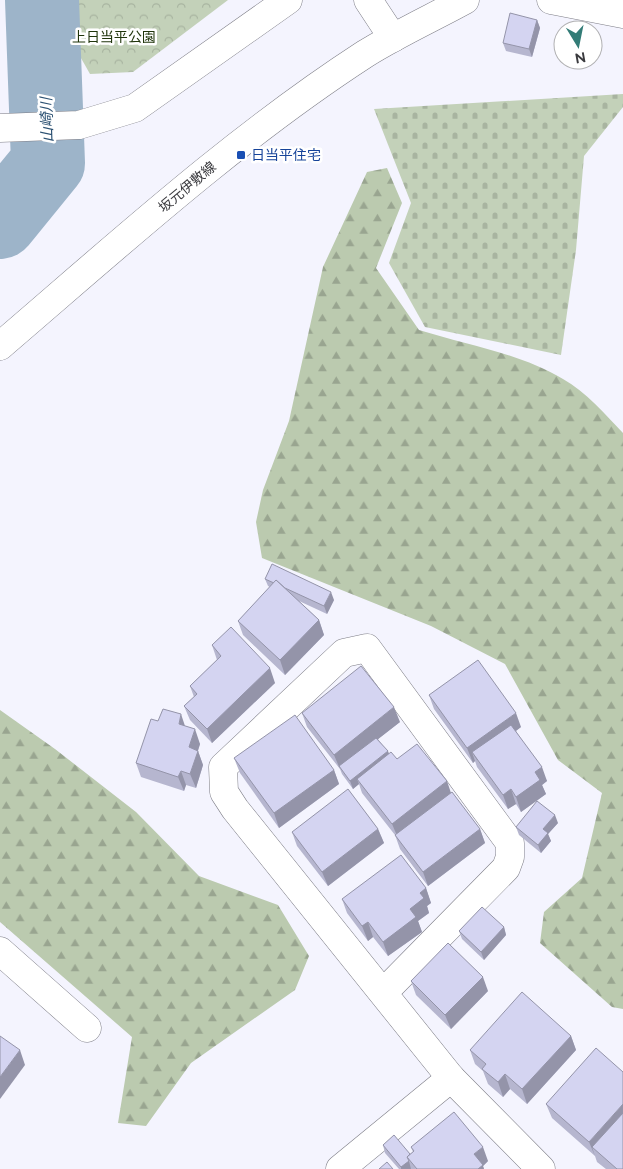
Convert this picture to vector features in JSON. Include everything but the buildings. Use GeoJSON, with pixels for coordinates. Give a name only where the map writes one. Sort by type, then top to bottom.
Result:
{"type":"FeatureCollection","features":[{"type":"Feature","properties":{"kind":"street"},"geometry":{"type":"LineString","coordinates":[[0,128],[79,125],[136,108],[288,0]]}},
{"type":"Feature","properties":{"kind":"street"},"geometry":{"type":"LineString","coordinates":[[368,0],[393,38]]}},
{"type":"Feature","properties":{"kind":"street","name":"坂元伊敷線"},"geometry":{"type":"LineString","coordinates":[[0,346],[203,173],[357,60],[393,38],[465,0]]}},
{"type":"Feature","properties":{"kind":"street"},"geometry":{"type":"LineString","coordinates":[[551,0],[623,14]]}},
{"type":"Feature","properties":{"kind":"street"},"geometry":{"type":"LineString","coordinates":[[383,993],[506,868],[510,857],[510,843],[367,648],[344,653],[223,767],[224,792],[235,809],[451,1078],[541,1169]]}},
{"type":"Feature","properties":{"kind":"street"},"geometry":{"type":"LineString","coordinates":[[0,951],[87,1028]]}},
{"type":"Feature","properties":{"kind":"street"},"geometry":{"type":"LineString","coordinates":[[340,1169],[451,1078]]}},
{"type":"Feature","properties":{"kind":"green space","name":"上日当平公園"},"geometry":{"type":"Polygon","coordinates":[[[77,0],[228,0],[133,72],[90,74],[77,51],[77,0]]]}},
{"type":"Feature","properties":{"kind":"green space"},"geometry":{"type":"Polygon","coordinates":[[[623,94],[623,107],[584,156],[576,250],[561,355],[425,327],[389,263],[411,203],[374,109],[623,94]]]}},
{"type":"Feature","properties":{"kind":"green space"},"geometry":{"type":"Polygon","coordinates":[[[387,168],[402,203],[376,268],[419,330],[493,350],[546,370],[580,390],[623,433],[623,1009],[612,1007],[540,943],[544,912],[582,878],[602,793],[558,760],[505,664],[431,626],[262,558],[256,522],[263,490],[289,421],[323,267],[367,172],[387,168]]]}},
{"type":"Feature","properties":{"kind":"green space"},"geometry":{"type":"Polygon","coordinates":[[[0,710],[55,749],[136,812],[199,876],[278,905],[309,956],[295,990],[191,1063],[146,1126],[118,1123],[132,1037],[0,922],[0,710]]]}},
{"type":"Feature","properties":{"kind":"waterway","name":"山崎川"},"geometry":{"type":"LineString","coordinates":[[0,222],[48,163],[42,0]]}},
{"type":"Feature","properties":{"kind":"place","name":"日当平住宅"},"geometry":{"type":"Point","coordinates":[241,155]}}]}
